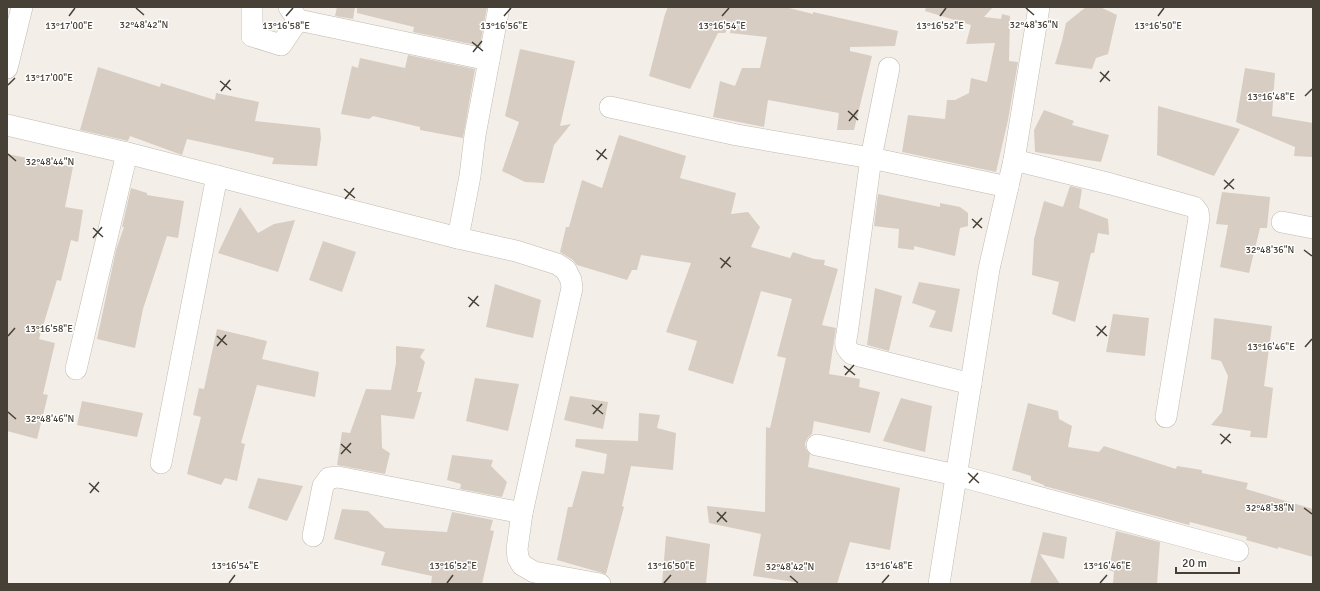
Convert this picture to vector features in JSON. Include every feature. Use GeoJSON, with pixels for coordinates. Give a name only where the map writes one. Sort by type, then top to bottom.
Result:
{"type":"FeatureCollection","features":[{"type":"Feature","properties":{"kind":"street"},"geometry":{"type":"LineString","coordinates":[[7,68],[22,7]]}},
{"type":"Feature","properties":{"kind":"street"},"geometry":{"type":"LineString","coordinates":[[252,7],[252,36],[281,45],[294,13],[488,60]]}},
{"type":"Feature","properties":{"kind":"street"},"geometry":{"type":"LineString","coordinates":[[458,238],[470,176],[488,60],[499,7]]}},
{"type":"Feature","properties":{"kind":"street"},"geometry":{"type":"LineString","coordinates":[[939,584],[989,269],[1014,160],[1039,7]]}},
{"type":"Feature","properties":{"kind":"street"},"geometry":{"type":"LineString","coordinates":[[889,68],[871,158],[845,343],[852,354],[971,384]]}},
{"type":"Feature","properties":{"kind":"street"},"geometry":{"type":"LineString","coordinates":[[610,107],[738,135],[871,158],[1008,187]]}},
{"type":"Feature","properties":{"kind":"street"},"geometry":{"type":"LineString","coordinates":[[7,125],[127,152],[458,238],[516,251],[558,264],[566,270],[571,280],[572,288],[522,513],[518,558],[522,565],[534,572],[600,584]]}},
{"type":"Feature","properties":{"kind":"street"},"geometry":{"type":"LineString","coordinates":[[76,369],[127,152]]}},
{"type":"Feature","properties":{"kind":"street"},"geometry":{"type":"LineString","coordinates":[[1014,160],[1134,190],[1194,207],[1198,212],[1199,218],[1166,417]]}},
{"type":"Feature","properties":{"kind":"street"},"geometry":{"type":"LineString","coordinates":[[161,463],[217,176]]}},
{"type":"Feature","properties":{"kind":"street"},"geometry":{"type":"LineString","coordinates":[[1282,222],[1313,228]]}},
{"type":"Feature","properties":{"kind":"street"},"geometry":{"type":"LineString","coordinates":[[817,445],[956,475],[1238,551]]}},
{"type":"Feature","properties":{"kind":"street"},"geometry":{"type":"LineString","coordinates":[[313,536],[323,486],[329,478],[338,477],[522,513]]}},
{"type":"Feature","properties":{"kind":"building"},"geometry":{"type":"Polygon","coordinates":[[[337,7],[355,7],[353,19],[335,16],[337,7]]]}},
{"type":"Feature","properties":{"kind":"building"},"geometry":{"type":"Polygon","coordinates":[[[357,7],[487,7],[480,46],[413,32],[414,27],[357,13],[357,7]]]}},
{"type":"Feature","properties":{"kind":"building"},"geometry":{"type":"Polygon","coordinates":[[[668,7],[785,7],[898,31],[895,46],[850,47],[850,51],[872,56],[854,130],[837,130],[839,113],[768,100],[764,127],[713,117],[720,81],[735,86],[742,68],[760,68],[767,37],[730,33],[732,23],[725,33],[718,33],[690,89],[649,76],[668,7]]]}},
{"type":"Feature","properties":{"kind":"building"},"geometry":{"type":"Polygon","coordinates":[[[926,7],[993,7],[984,17],[1001,19],[1002,14],[1010,16],[1009,61],[1018,62],[1008,120],[996,172],[902,152],[908,115],[945,119],[947,100],[955,100],[969,93],[971,78],[987,82],[995,43],[966,44],[971,25],[925,11],[926,7]]]}},
{"type":"Feature","properties":{"kind":"building"},"geometry":{"type":"Polygon","coordinates":[[[1086,7],[1100,7],[1117,15],[1108,54],[1096,58],[1092,69],[1055,64],[1066,23],[1086,7]]]}},
{"type":"Feature","properties":{"kind":"building"},"geometry":{"type":"Polygon","coordinates":[[[520,49],[575,61],[560,126],[571,124],[554,145],[544,183],[525,182],[502,171],[519,122],[505,116],[520,49]]]}},
{"type":"Feature","properties":{"kind":"building"},"geometry":{"type":"Polygon","coordinates":[[[408,55],[475,69],[463,138],[420,130],[420,127],[373,116],[369,119],[341,114],[352,66],[358,68],[360,58],[405,68],[408,55]]]}},
{"type":"Feature","properties":{"kind":"building"},"geometry":{"type":"Polygon","coordinates":[[[98,67],[160,87],[161,83],[215,100],[216,93],[259,102],[255,121],[320,128],[321,138],[317,166],[272,164],[274,158],[187,139],[182,155],[130,136],[128,141],[80,130],[98,67]]]}},
{"type":"Feature","properties":{"kind":"building"},"geometry":{"type":"Polygon","coordinates":[[[1245,68],[1275,73],[1272,116],[1313,123],[1313,157],[1294,156],[1295,147],[1236,122],[1245,68]]]}},
{"type":"Feature","properties":{"kind":"building"},"geometry":{"type":"Polygon","coordinates":[[[1158,106],[1240,129],[1214,176],[1157,155],[1158,106]]]}},
{"type":"Feature","properties":{"kind":"building"},"geometry":{"type":"Polygon","coordinates":[[[1044,110],[1074,121],[1072,125],[1109,135],[1101,162],[1035,152],[1034,130],[1044,110]]]}},
{"type":"Feature","properties":{"kind":"building"},"geometry":{"type":"Polygon","coordinates":[[[619,135],[686,156],[680,178],[736,193],[731,214],[748,212],[760,227],[751,247],[790,258],[793,252],[814,259],[825,260],[824,265],[838,269],[822,325],[836,328],[829,374],[860,379],[859,387],[880,392],[870,433],[814,421],[812,434],[808,437],[805,443],[806,449],[810,454],[808,467],[900,488],[890,550],[850,542],[837,584],[808,584],[753,576],[761,534],[709,523],[707,506],[765,512],[766,427],[770,428],[786,358],[777,356],[792,299],[761,291],[733,384],[688,370],[697,341],[666,332],[691,263],[641,255],[637,270],[632,270],[627,280],[577,265],[573,260],[560,252],[566,227],[569,227],[582,180],[602,188],[619,135]]]}},
{"type":"Feature","properties":{"kind":"building"},"geometry":{"type":"Polygon","coordinates":[[[7,154],[73,167],[65,207],[83,210],[78,242],[71,240],[61,281],[57,280],[39,339],[55,343],[43,394],[48,395],[37,439],[7,431],[7,154]]]}},
{"type":"Feature","properties":{"kind":"building"},"geometry":{"type":"Polygon","coordinates":[[[1070,186],[1082,189],[1079,208],[1108,219],[1109,235],[1098,233],[1094,253],[1091,253],[1075,322],[1052,314],[1059,282],[1032,275],[1034,239],[1044,201],[1063,207],[1070,186]]]}},
{"type":"Feature","properties":{"kind":"building"},"geometry":{"type":"Polygon","coordinates":[[[131,188],[147,193],[147,195],[184,201],[178,238],[167,236],[143,309],[135,348],[97,339],[116,250],[124,227],[122,227],[131,188]]]}},
{"type":"Feature","properties":{"kind":"building"},"geometry":{"type":"Polygon","coordinates":[[[1222,192],[1270,197],[1267,228],[1260,228],[1249,273],[1220,267],[1228,225],[1216,224],[1222,192]]]}},
{"type":"Feature","properties":{"kind":"building"},"geometry":{"type":"Polygon","coordinates":[[[878,194],[940,207],[940,203],[960,207],[968,213],[968,226],[960,228],[955,256],[914,246],[914,250],[898,248],[899,229],[874,226],[878,194]]]}},
{"type":"Feature","properties":{"kind":"building"},"geometry":{"type":"Polygon","coordinates":[[[240,207],[258,233],[274,224],[295,220],[278,272],[218,253],[240,207]]]}},
{"type":"Feature","properties":{"kind":"building"},"geometry":{"type":"Polygon","coordinates":[[[323,241],[356,252],[342,292],[309,280],[323,241]]]}},
{"type":"Feature","properties":{"kind":"building"},"geometry":{"type":"Polygon","coordinates":[[[919,282],[960,289],[952,332],[929,327],[936,311],[912,303],[919,282]]]}},
{"type":"Feature","properties":{"kind":"building"},"geometry":{"type":"Polygon","coordinates":[[[495,284],[541,300],[533,338],[486,327],[495,284]]]}},
{"type":"Feature","properties":{"kind":"building"},"geometry":{"type":"Polygon","coordinates":[[[875,288],[902,296],[889,351],[867,345],[875,288]]]}},
{"type":"Feature","properties":{"kind":"building"},"geometry":{"type":"Polygon","coordinates":[[[1113,314],[1149,318],[1145,356],[1106,352],[1113,314]]]}},
{"type":"Feature","properties":{"kind":"building"},"geometry":{"type":"Polygon","coordinates":[[[1214,318],[1272,326],[1264,386],[1273,388],[1267,438],[1250,437],[1251,431],[1211,425],[1222,412],[1228,376],[1221,361],[1211,359],[1214,318]]]}},
{"type":"Feature","properties":{"kind":"building"},"geometry":{"type":"Polygon","coordinates":[[[217,329],[267,341],[262,359],[319,372],[315,397],[257,385],[241,443],[245,444],[237,481],[225,478],[221,485],[187,474],[201,417],[193,415],[199,388],[204,389],[217,329]]]}},
{"type":"Feature","properties":{"kind":"building"},"geometry":{"type":"Polygon","coordinates":[[[396,346],[425,349],[420,357],[425,362],[417,392],[422,392],[414,419],[381,415],[382,448],[390,453],[385,474],[337,465],[342,432],[350,433],[366,389],[391,390],[396,363],[396,346]]]}},
{"type":"Feature","properties":{"kind":"building"},"geometry":{"type":"Polygon","coordinates":[[[475,378],[519,384],[508,431],[466,421],[475,378]]]}},
{"type":"Feature","properties":{"kind":"building"},"geometry":{"type":"Polygon","coordinates":[[[570,396],[608,402],[603,429],[564,420],[570,396]]]}},
{"type":"Feature","properties":{"kind":"building"},"geometry":{"type":"Polygon","coordinates":[[[901,398],[932,406],[925,452],[883,441],[901,398]]]}},
{"type":"Feature","properties":{"kind":"building"},"geometry":{"type":"Polygon","coordinates":[[[82,401],[143,413],[137,437],[77,425],[82,401]]]}},
{"type":"Feature","properties":{"kind":"building"},"geometry":{"type":"Polygon","coordinates":[[[1028,403],[1058,411],[1059,419],[1072,426],[1068,447],[1099,452],[1104,446],[1176,469],[1177,466],[1202,470],[1202,473],[1248,483],[1246,489],[1313,509],[1313,557],[1246,540],[1247,537],[1190,522],[1189,525],[1044,486],[1031,480],[1031,476],[1012,470],[1028,403]]]}},
{"type":"Feature","properties":{"kind":"building"},"geometry":{"type":"Polygon","coordinates":[[[639,413],[660,415],[657,428],[676,433],[673,470],[631,466],[622,506],[624,507],[606,574],[557,560],[568,507],[572,507],[582,471],[604,474],[607,454],[575,447],[576,439],[638,441],[639,413]]]}},
{"type":"Feature","properties":{"kind":"building"},"geometry":{"type":"Polygon","coordinates":[[[452,455],[493,460],[491,466],[507,482],[502,497],[460,489],[461,484],[447,480],[452,455]]]}},
{"type":"Feature","properties":{"kind":"building"},"geometry":{"type":"Polygon","coordinates":[[[258,478],[303,486],[287,521],[248,508],[258,478]]]}},
{"type":"Feature","properties":{"kind":"building"},"geometry":{"type":"Polygon","coordinates":[[[342,509],[368,511],[385,528],[447,532],[452,512],[493,520],[490,530],[494,531],[482,584],[431,584],[432,576],[381,565],[385,552],[334,539],[342,509]]]}},
{"type":"Feature","properties":{"kind":"building"},"geometry":{"type":"Polygon","coordinates":[[[1116,531],[1160,542],[1157,584],[1113,584],[1114,572],[1109,570],[1116,531]]]}},
{"type":"Feature","properties":{"kind":"building"},"geometry":{"type":"Polygon","coordinates":[[[1043,532],[1067,537],[1064,559],[1040,554],[1060,584],[1030,584],[1043,532]]]}},
{"type":"Feature","properties":{"kind":"building"},"geometry":{"type":"Polygon","coordinates":[[[666,536],[710,544],[706,584],[662,584],[666,536]]]}}]}
